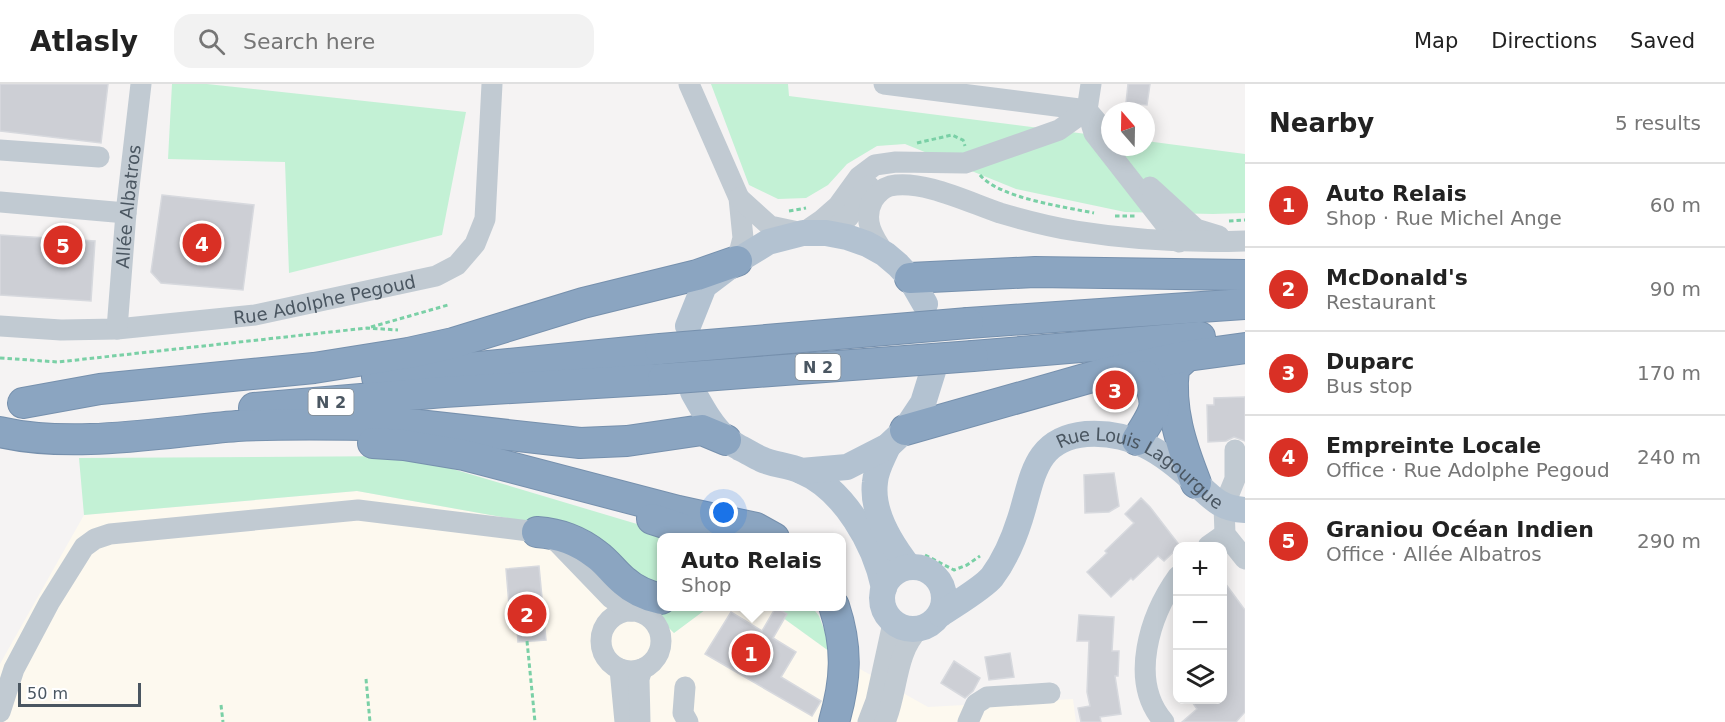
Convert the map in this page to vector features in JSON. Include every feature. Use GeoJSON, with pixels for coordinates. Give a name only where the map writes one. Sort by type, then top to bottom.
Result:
{"type":"FeatureCollection","features":[{"type":"Feature","properties":{"kind":"highway"},"geometry":{"type":"LineString","coordinates":[[12,404],[100,390],[314,368],[408,353],[453,343],[583,303],[697,275],[737,261]]}},
{"type":"Feature","properties":{"kind":"highway"},"geometry":{"type":"LineString","coordinates":[[910,278],[1035,272],[1245,274]]}},
{"type":"Feature","properties":{"kind":"highway","name":"N 2"},"geometry":{"type":"LineString","coordinates":[[12,404],[224,392],[660,349],[968,323],[1245,304]]}},
{"type":"Feature","properties":{"kind":"highway","name":"N 2"},"geometry":{"type":"LineString","coordinates":[[0,431],[444,392],[663,379],[1245,333]]}},
{"type":"Feature","properties":{"kind":"highway"},"geometry":{"type":"LineString","coordinates":[[897,439],[1139,366],[1187,356],[1245,348]]}},
{"type":"Feature","properties":{"kind":"highway"},"geometry":{"type":"LineString","coordinates":[[1187,356],[1174,368],[1171,388],[1179,439],[1196,483]]}},
{"type":"Feature","properties":{"kind":"highway"},"geometry":{"type":"LineString","coordinates":[[1137,440],[1152,418],[1156,405],[1152,391],[1139,366]]}},
{"type":"Feature","properties":{"kind":"highway"},"geometry":{"type":"LineString","coordinates":[[0,431],[23,438],[60,440],[240,426],[393,425],[428,426],[580,443],[627,441],[702,430],[726,440]]}},
{"type":"Feature","properties":{"kind":"highway"},"geometry":{"type":"LineString","coordinates":[[148,434],[358,441],[404,445],[464,455],[581,487],[747,526],[764,533]]}},
{"type":"Feature","properties":{"kind":"highway"},"geometry":{"type":"LineString","coordinates":[[581,487],[627,511],[680,528],[687,533]]}},
{"type":"Feature","properties":{"kind":"highway"},"geometry":{"type":"LineString","coordinates":[[537,532],[558,534],[569,538],[597,555],[625,582],[657,598]]}},
{"type":"Feature","properties":{"kind":"highway"},"geometry":{"type":"LineString","coordinates":[[834,722],[845,671],[840,625],[836,611]]}},
{"type":"Feature","properties":{"kind":"main road"},"geometry":{"type":"LineString","coordinates":[[688,326],[704,286],[737,261],[768,242],[814,233],[847,237],[885,254],[910,278],[925,304]]}},
{"type":"Feature","properties":{"kind":"main road"},"geometry":{"type":"LineString","coordinates":[[909,567],[897,552],[876,506],[874,483],[878,466],[923,403],[933,371]]}},
{"type":"Feature","properties":{"kind":"main road"},"geometry":{"type":"LineString","coordinates":[[693,392],[708,418],[726,440],[761,460],[801,471],[821,484],[840,502],[858,523],[879,566],[884,588]]}},
{"type":"Feature","properties":{"kind":"main road","name":"Rue Louis Lagourgue"},"geometry":{"type":"LineString","coordinates":[[940,614],[991,578],[1003,559],[1020,520],[1029,480],[1041,457],[1062,439],[1079,435],[1106,435],[1137,440],[1165,457],[1210,498],[1234,508]]}},
{"type":"Feature","properties":{"kind":"main road"},"geometry":{"type":"LineString","coordinates":[[801,471],[847,467],[897,439]]}},
{"type":"Feature","properties":{"kind":"main road"},"geometry":{"type":"LineString","coordinates":[[936,577],[968,580],[1003,559]]}},
{"type":"Feature","properties":{"kind":"main road"},"geometry":{"type":"LineString","coordinates":[[909,567],[928,571],[936,577],[942,585],[944,605],[931,624],[919,629],[905,629],[893,623],[885,613],[882,600],[884,588],[890,578],[898,571],[909,567]]}},
{"type":"Feature","properties":{"kind":"street","name":"Allée Albatros"},"geometry":{"type":"LineString","coordinates":[[117,329],[126,213],[141,84]]}},
{"type":"Feature","properties":{"kind":"street","name":"Rue Adolphe Pegoud"},"geometry":{"type":"LineString","coordinates":[[0,326],[61,330],[117,329],[255,315],[436,276],[457,265],[475,244],[485,219],[492,84]]}},
{"type":"Feature","properties":{"kind":"street"},"geometry":{"type":"LineString","coordinates":[[689,84],[739,198],[743,238],[737,261]]}},
{"type":"Feature","properties":{"kind":"street"},"geometry":{"type":"LineString","coordinates":[[884,84],[1087,110],[1101,126]]}},
{"type":"Feature","properties":{"kind":"street"},"geometry":{"type":"LineString","coordinates":[[1091,84],[1087,110],[1094,133],[1179,242]]}},
{"type":"Feature","properties":{"kind":"street"},"geometry":{"type":"LineString","coordinates":[[814,233],[822,220],[838,206],[859,177],[875,165],[896,162],[965,162],[1059,129],[1087,110]]}},
{"type":"Feature","properties":{"kind":"street"},"geometry":{"type":"LineString","coordinates":[[0,150],[99,157]]}},
{"type":"Feature","properties":{"kind":"street"},"geometry":{"type":"LineString","coordinates":[[1125,156],[1156,195],[1196,229],[1242,241]]}},
{"type":"Feature","properties":{"kind":"street"},"geometry":{"type":"LineString","coordinates":[[739,198],[770,226],[814,233],[838,226],[852,213],[862,191],[879,180],[897,173],[912,173],[951,195]]}},
{"type":"Feature","properties":{"kind":"street"},"geometry":{"type":"LineString","coordinates":[[885,254],[868,223],[870,206],[877,194],[888,186],[907,184],[951,195],[1001,213],[1075,231],[1179,242],[1242,241]]}},
{"type":"Feature","properties":{"kind":"street"},"geometry":{"type":"LineString","coordinates":[[0,202],[126,213]]}},
{"type":"Feature","properties":{"kind":"street"},"geometry":{"type":"LineString","coordinates":[[1235,450],[1234,508],[1216,540],[1245,559]]}},
{"type":"Feature","properties":{"kind":"street"},"geometry":{"type":"LineString","coordinates":[[0,712],[14,669],[26,645],[84,547],[95,539],[110,534],[358,510],[537,532],[551,537],[575,558],[611,598],[631,611],[645,614],[656,623],[661,637],[660,651],[652,663],[642,669],[631,671],[611,664],[605,656],[601,643],[604,628],[610,620],[620,613],[631,611]]}},
{"type":"Feature","properties":{"kind":"street"},"geometry":{"type":"LineString","coordinates":[[1164,722],[1151,700],[1146,682],[1145,662],[1147,646],[1157,613],[1173,583]]}},
{"type":"Feature","properties":{"kind":"street"},"geometry":{"type":"LineString","coordinates":[[868,722],[876,701],[893,623]]}},
{"type":"Feature","properties":{"kind":"street"},"geometry":{"type":"LineString","coordinates":[[885,722],[891,710],[905,650],[910,638],[919,629]]}},
{"type":"Feature","properties":{"kind":"street"},"geometry":{"type":"LineString","coordinates":[[620,669],[625,722]]}},
{"type":"Feature","properties":{"kind":"street"},"geometry":{"type":"LineString","coordinates":[[640,722],[639,679],[642,669]]}},
{"type":"Feature","properties":{"kind":"street"},"geometry":{"type":"LineString","coordinates":[[685,687],[683,713],[688,722]]}},
{"type":"Feature","properties":{"kind":"street"},"geometry":{"type":"LineString","coordinates":[[968,722],[976,704],[987,697],[1050,693]]}},
{"type":"Feature","properties":{"kind":"path"},"geometry":{"type":"LineString","coordinates":[[974,168],[985,182],[1030,201],[1097,214]]}},
{"type":"Feature","properties":{"kind":"path"},"geometry":{"type":"LineString","coordinates":[[1109,216],[1136,216],[1148,201]]}},
{"type":"Feature","properties":{"kind":"path"},"geometry":{"type":"LineString","coordinates":[[0,358],[58,362],[367,328],[448,305]]}},
{"type":"Feature","properties":{"kind":"path"},"geometry":{"type":"LineString","coordinates":[[367,328],[404,331]]}},
{"type":"Feature","properties":{"kind":"path"},"geometry":{"type":"LineString","coordinates":[[527,641],[535,722]]}},
{"type":"Feature","properties":{"kind":"path"},"geometry":{"type":"LineString","coordinates":[[366,679],[370,722]]}},
{"type":"Feature","properties":{"kind":"path"},"geometry":{"type":"LineString","coordinates":[[221,705],[223,722]]}},
{"type":"Feature","properties":{"kind":"shaded area"},"geometry":{"type":"Polygon","coordinates":[[[357,491],[568,529],[674,633],[704,611],[774,611],[833,654],[928,707],[1073,699],[1076,722],[0,722],[0,664],[84,515],[357,491]]]}},
{"type":"Feature","properties":{"kind":"green space"},"geometry":{"type":"Polygon","coordinates":[[[172,84],[207,84],[466,112],[442,235],[289,273],[285,162],[168,159],[172,84]]]}},
{"type":"Feature","properties":{"kind":"green space"},"geometry":{"type":"Polygon","coordinates":[[[711,84],[788,84],[789,96],[1101,136],[1101,156],[1155,156],[1155,142],[1245,154],[1245,213],[1125,212],[1016,189],[905,144],[877,146],[847,164],[828,185],[806,198],[778,199],[749,185],[711,84]]]}},
{"type":"Feature","properties":{"kind":"green space"},"geometry":{"type":"Polygon","coordinates":[[[409,456],[637,524],[690,533],[657,533],[657,611],[704,611],[674,633],[568,529],[357,491],[84,515],[79,458],[409,456]]]}},
{"type":"Feature","properties":{"kind":"green space"},"geometry":{"type":"Polygon","coordinates":[[[774,611],[815,611],[833,654],[774,611]]]}},
{"type":"Feature","properties":{"kind":"building"},"geometry":{"type":"Polygon","coordinates":[[[0,84],[108,84],[101,143],[0,131],[0,84]]]}},
{"type":"Feature","properties":{"kind":"building"},"geometry":{"type":"Polygon","coordinates":[[[1128,84],[1150,84],[1147,102],[1126,102],[1128,84]]]}},
{"type":"Feature","properties":{"kind":"building"},"geometry":{"type":"Polygon","coordinates":[[[162,195],[254,205],[243,290],[161,283],[151,272],[162,195]]]}},
{"type":"Feature","properties":{"kind":"building"},"geometry":{"type":"Polygon","coordinates":[[[0,235],[95,241],[91,301],[0,295],[0,235]]]}},
{"type":"Feature","properties":{"kind":"building"},"geometry":{"type":"Polygon","coordinates":[[[1245,397],[1245,441],[1234,437],[1226,441],[1208,442],[1207,405],[1214,405],[1214,398],[1245,397]]]}},
{"type":"Feature","properties":{"kind":"building"},"geometry":{"type":"Polygon","coordinates":[[[1114,473],[1119,506],[1109,512],[1085,513],[1084,475],[1114,473]]]}},
{"type":"Feature","properties":{"kind":"building"},"geometry":{"type":"Polygon","coordinates":[[[1141,498],[1177,542],[1173,542],[1173,553],[1164,561],[1158,556],[1111,597],[1087,572],[1134,523],[1125,514],[1141,498]]]}},
{"type":"Feature","properties":{"kind":"building"},"geometry":{"type":"Polygon","coordinates":[[[539,566],[546,640],[518,642],[517,628],[511,629],[506,569],[539,566]]]}},
{"type":"Feature","properties":{"kind":"building"},"geometry":{"type":"Polygon","coordinates":[[[1227,586],[1245,610],[1245,712],[1236,722],[1182,722],[1197,709],[1194,704],[1227,704],[1227,586]]]}},
{"type":"Feature","properties":{"kind":"building"},"geometry":{"type":"Polygon","coordinates":[[[774,611],[782,611],[787,614],[773,638],[796,652],[781,677],[821,701],[812,716],[705,654],[731,612],[762,631],[774,611]]]}},
{"type":"Feature","properties":{"kind":"building"},"geometry":{"type":"Polygon","coordinates":[[[1079,615],[1114,617],[1112,651],[1119,651],[1118,676],[1115,676],[1121,714],[1100,717],[1101,722],[1081,722],[1078,708],[1090,706],[1087,692],[1089,641],[1077,641],[1079,615]]]}},
{"type":"Feature","properties":{"kind":"building"},"geometry":{"type":"Polygon","coordinates":[[[1010,653],[1014,677],[989,680],[985,657],[1010,653]]]}},
{"type":"Feature","properties":{"kind":"building"},"geometry":{"type":"Polygon","coordinates":[[[954,661],[980,678],[973,691],[965,698],[941,683],[954,661]]]}},
{"type":"Feature","properties":{"kind":"place","name":"Empreinte Locale"},"geometry":{"type":"Point","coordinates":[202,243]}},
{"type":"Feature","properties":{"kind":"place","name":"Graniou Océan Indien"},"geometry":{"type":"Point","coordinates":[63,245]}},
{"type":"Feature","properties":{"kind":"place","name":"Duparc"},"geometry":{"type":"Point","coordinates":[1115,390]}},
{"type":"Feature","properties":{"kind":"place","name":"McDonald's"},"geometry":{"type":"Point","coordinates":[527,614]}},
{"type":"Feature","properties":{"kind":"place","name":"Auto Relais"},"geometry":{"type":"Point","coordinates":[751,653]}}]}
